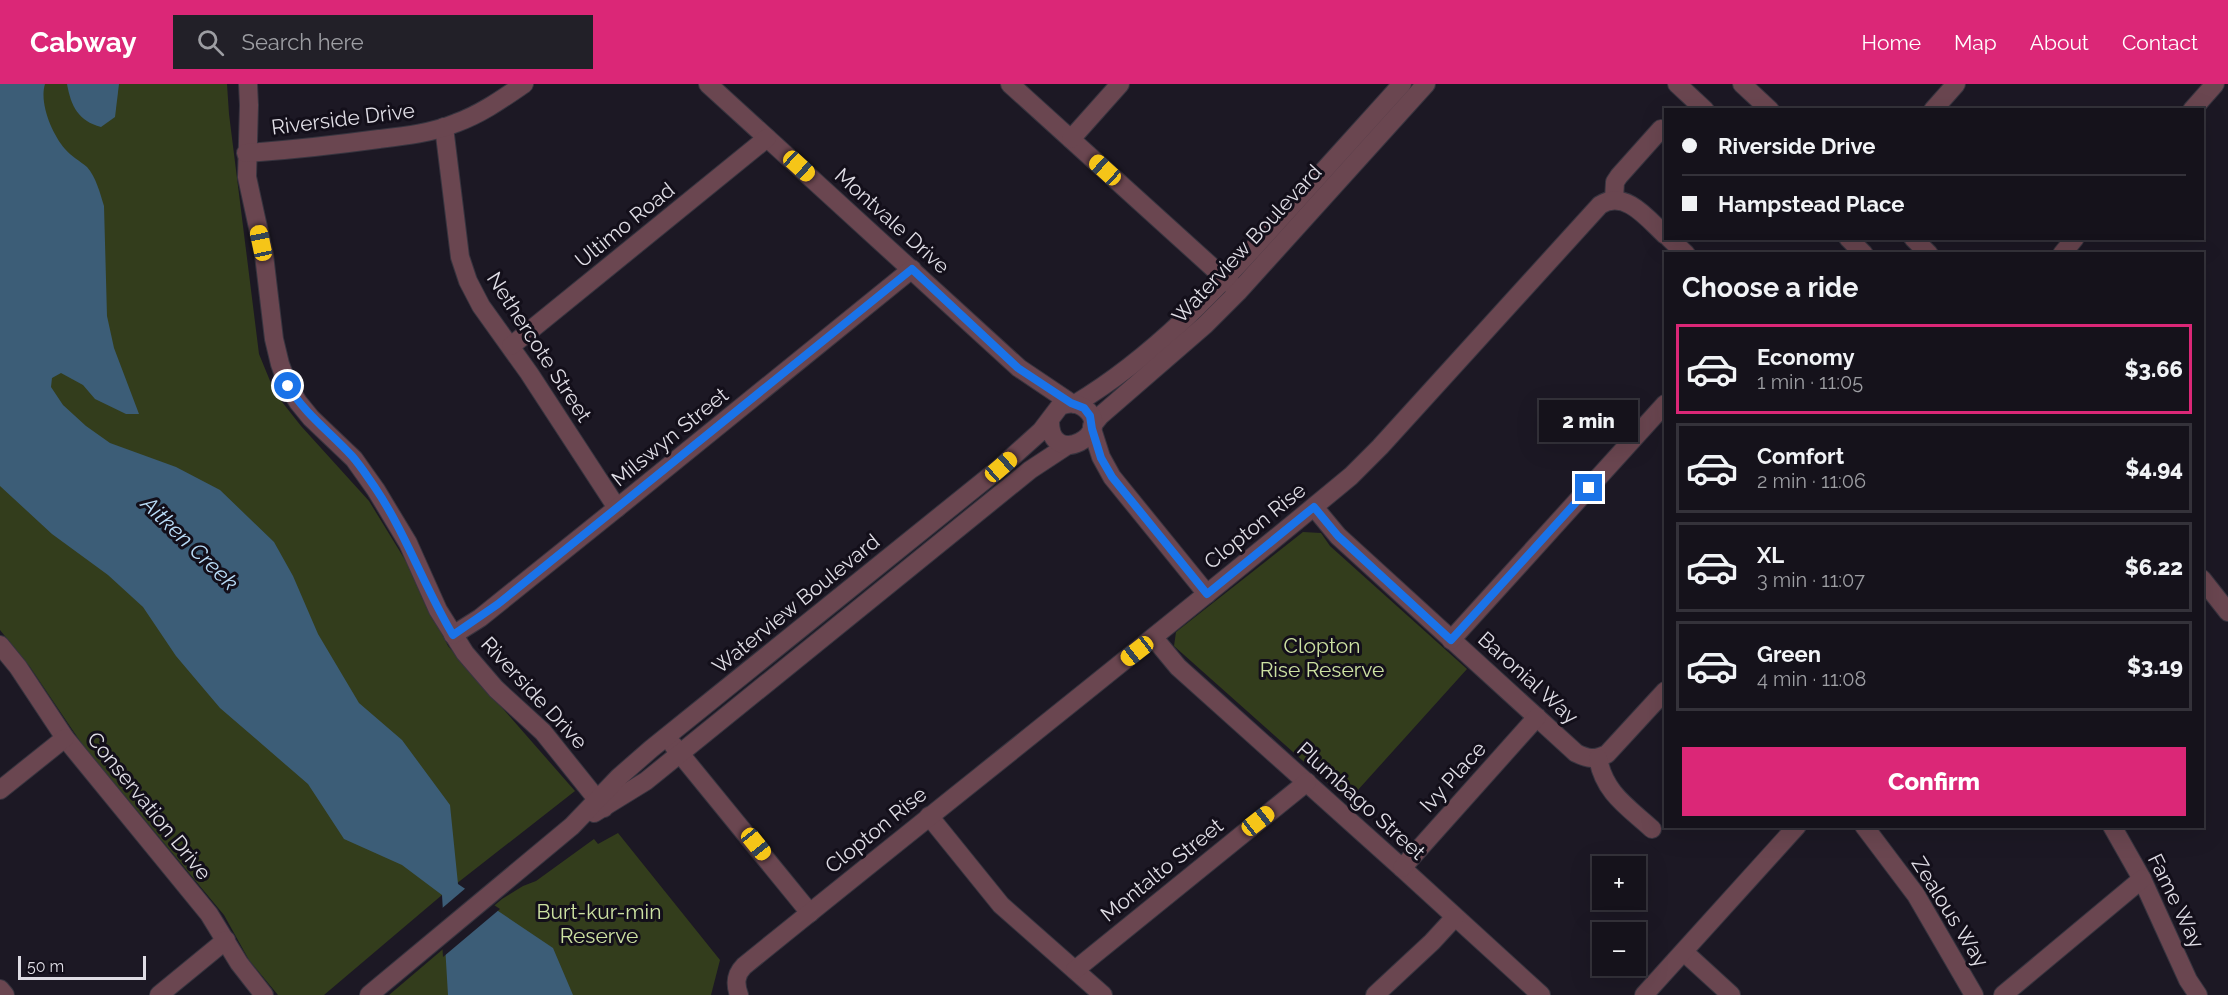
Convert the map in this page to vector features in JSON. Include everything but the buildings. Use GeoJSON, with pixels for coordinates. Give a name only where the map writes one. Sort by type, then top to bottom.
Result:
{"type":"FeatureCollection","features":[{"type":"Feature","properties":{"kind":"street","name":"Riverside Drive"},"geometry":{"type":"LineString","coordinates":[[248,84],[247,177],[264,255],[274,339],[288,386],[311,418],[354,459],[376,490],[408,543],[438,610],[480,672],[543,732],[601,804]]}},
{"type":"Feature","properties":{"kind":"street","name":"Riverside Drive"},"geometry":{"type":"LineString","coordinates":[[246,153],[346,144],[444,127],[475,115],[524,84]]}},
{"type":"Feature","properties":{"kind":"street","name":"Montvale Drive"},"geometry":{"type":"LineString","coordinates":[[708,84],[1018,368],[1073,404]]}},
{"type":"Feature","properties":{"kind":"street"},"geometry":{"type":"LineString","coordinates":[[1010,84],[1232,286]]}},
{"type":"Feature","properties":{"kind":"street"},"geometry":{"type":"LineString","coordinates":[[1071,139],[1120,84]]}},
{"type":"Feature","properties":{"kind":"street","name":"Waterview Boulevard"},"geometry":{"type":"LineString","coordinates":[[1387,114],[1402,84]]}},
{"type":"Feature","properties":{"kind":"street","name":"Waterview Boulevard"},"geometry":{"type":"LineString","coordinates":[[1092,428],[1109,408],[1205,325],[1232,286],[1387,114],[1426,84]]}},
{"type":"Feature","properties":{"kind":"street"},"geometry":{"type":"LineString","coordinates":[[1677,84],[1703,108]]}},
{"type":"Feature","properties":{"kind":"street"},"geometry":{"type":"LineString","coordinates":[[1742,84],[1768,108]]}},
{"type":"Feature","properties":{"kind":"street"},"geometry":{"type":"LineString","coordinates":[[1935,108],[1956,84]]}},
{"type":"Feature","properties":{"kind":"street"},"geometry":{"type":"LineString","coordinates":[[2194,108],[2215,84]]}},
{"type":"Feature","properties":{"kind":"street","name":"Nethercote Street"},"geometry":{"type":"LineString","coordinates":[[444,127],[460,257],[468,281],[482,306],[511,346],[617,508]]}},
{"type":"Feature","properties":{"kind":"street"},"geometry":{"type":"LineString","coordinates":[[1661,129],[1619,176],[1615,182],[1614,199],[1629,204],[1664,234]]}},
{"type":"Feature","properties":{"kind":"street","name":"Ultimo Road"},"geometry":{"type":"LineString","coordinates":[[511,346],[767,138]]}},
{"type":"Feature","properties":{"kind":"street","name":"Clopton Rise"},"geometry":{"type":"LineString","coordinates":[[739,995],[736,982],[740,970],[929,816],[1154,638],[1351,476],[1380,447],[1589,216],[1600,205],[1614,199]]}},
{"type":"Feature","properties":{"kind":"street"},"geometry":{"type":"LineString","coordinates":[[1671,240],[1684,252]]}},
{"type":"Feature","properties":{"kind":"street"},"geometry":{"type":"LineString","coordinates":[[1850,240],[1862,252]]}},
{"type":"Feature","properties":{"kind":"street"},"geometry":{"type":"LineString","coordinates":[[1915,240],[1927,252]]}},
{"type":"Feature","properties":{"kind":"street"},"geometry":{"type":"LineString","coordinates":[[2064,252],[2073,240]]}},
{"type":"Feature","properties":{"kind":"street","name":"Milswyn Street"},"geometry":{"type":"LineString","coordinates":[[453,635],[480,618],[912,269]]}},
{"type":"Feature","properties":{"kind":"street","name":"Waterview Boulevard"},"geometry":{"type":"LineString","coordinates":[[1073,404],[1116,376],[1184,319],[1232,286]]}},
{"type":"Feature","properties":{"kind":"street","name":"Montvale Drive"},"geometry":{"type":"LineString","coordinates":[[1018,368],[1042,401],[1051,420]]}},
{"type":"Feature","properties":{"kind":"street"},"geometry":{"type":"LineString","coordinates":[[1112,477],[1070,445],[1060,442],[1054,436],[1051,420],[1060,406],[1073,404],[1088,412],[1101,458],[1112,477],[1207,594]]}},
{"type":"Feature","properties":{"kind":"street"},"geometry":{"type":"LineString","coordinates":[[1451,640],[1664,405]]}},
{"type":"Feature","properties":{"kind":"street","name":"Waterview Boulevard"},"geometry":{"type":"LineString","coordinates":[[601,804],[619,777],[667,736],[1001,467],[1051,420]]}},
{"type":"Feature","properties":{"kind":"street"},"geometry":{"type":"LineString","coordinates":[[1070,445],[1084,441],[1092,428]]}},
{"type":"Feature","properties":{"kind":"street","name":"Waterview Boulevard"},"geometry":{"type":"LineString","coordinates":[[369,995],[572,826],[601,804],[646,781],[1030,470],[1070,445]]}},
{"type":"Feature","properties":{"kind":"street","name":"Baronial Way"},"geometry":{"type":"LineString","coordinates":[[1314,507],[1338,536],[1576,753],[1591,759],[1599,758]]}},
{"type":"Feature","properties":{"kind":"street"},"geometry":{"type":"LineString","coordinates":[[2204,582],[2228,612]]}},
{"type":"Feature","properties":{"kind":"street"},"geometry":{"type":"LineString","coordinates":[[853,588],[866,603]]}},
{"type":"Feature","properties":{"kind":"street","name":"Plumbago Street"},"geometry":{"type":"LineString","coordinates":[[1154,638],[1178,667],[1541,995]]}},
{"type":"Feature","properties":{"kind":"street","name":"Conservation Drive"},"geometry":{"type":"LineString","coordinates":[[0,645],[18,667],[65,738],[209,915],[239,963],[264,995]]}},
{"type":"Feature","properties":{"kind":"street"},"geometry":{"type":"LineString","coordinates":[[1652,829],[1607,785],[1601,774],[1599,758],[1612,750],[1664,692]]}},
{"type":"Feature","properties":{"kind":"street","name":"Ivy Place"},"geometry":{"type":"LineString","coordinates":[[1402,868],[1537,717]]}},
{"type":"Feature","properties":{"kind":"street"},"geometry":{"type":"LineString","coordinates":[[667,736],[810,913]]}},
{"type":"Feature","properties":{"kind":"street"},"geometry":{"type":"LineString","coordinates":[[0,790],[65,738]]}},
{"type":"Feature","properties":{"kind":"street","name":"Montalto Street"},"geometry":{"type":"LineString","coordinates":[[1075,970],[1307,782]]}},
{"type":"Feature","properties":{"kind":"street"},"geometry":{"type":"LineString","coordinates":[[929,816],[1001,905],[1103,995]]}},
{"type":"Feature","properties":{"kind":"street"},"geometry":{"type":"LineString","coordinates":[[1644,995],[1795,828]]}},
{"type":"Feature","properties":{"kind":"street","name":"Zealous Way"},"geometry":{"type":"LineString","coordinates":[[1866,828],[1916,895],[1974,995]]}},
{"type":"Feature","properties":{"kind":"street","name":"Fame Way"},"geometry":{"type":"LineString","coordinates":[[2113,828],[2142,879],[2188,980],[2198,995]]}},
{"type":"Feature","properties":{"kind":"street"},"geometry":{"type":"LineString","coordinates":[[2003,995],[2142,879]]}},
{"type":"Feature","properties":{"kind":"street"},"geometry":{"type":"LineString","coordinates":[[1375,995],[1432,942],[1455,917]]}},
{"type":"Feature","properties":{"kind":"street"},"geometry":{"type":"LineString","coordinates":[[159,995],[226,940]]}},
{"type":"Feature","properties":{"kind":"street"},"geometry":{"type":"LineString","coordinates":[[1684,952],[1731,995]]}},
{"type":"Feature","properties":{"kind":"street"},"geometry":{"type":"LineString","coordinates":[[0,989],[5,995]]}},
{"type":"Feature","properties":{"kind":"green space"},"geometry":{"type":"Polygon","coordinates":[[[0,84],[227,84],[259,354],[275,393],[301,426],[369,501],[407,563],[448,646],[575,791],[442,895],[324,995],[278,995],[249,960],[224,915],[84,747],[30,667],[0,630],[0,84]]]}},
{"type":"Feature","properties":{"kind":"green space","name":"Clopton Rise Reserve"},"geometry":{"type":"Polygon","coordinates":[[[1303,532],[1321,533],[1330,546],[1467,669],[1348,801],[1174,646],[1176,632],[1303,532]]]}},
{"type":"Feature","properties":{"kind":"green space","name":"Burt-kur-min Reserve"},"geometry":{"type":"Polygon","coordinates":[[[618,833],[720,960],[711,995],[389,995],[502,899],[536,881],[594,839],[598,844],[618,833]]]}},
{"type":"Feature","properties":{"kind":"water","name":"Aitken Creek"},"geometry":{"type":"Polygon","coordinates":[[[0,84],[45,84],[45,109],[60,143],[67,152],[87,167],[95,180],[104,206],[107,316],[114,348],[139,414],[126,414],[95,399],[83,385],[61,373],[52,378],[51,387],[63,405],[86,426],[110,443],[176,467],[220,490],[274,542],[293,576],[318,634],[359,703],[402,740],[450,805],[458,884],[553,948],[573,995],[448,995],[442,895],[402,865],[344,839],[308,784],[220,708],[176,656],[143,607],[108,575],[52,534],[0,486],[0,84]]]}},
{"type":"Feature","properties":{"kind":"water"},"geometry":{"type":"Polygon","coordinates":[[[67,84],[119,84],[115,117],[101,127],[81,117],[73,106],[67,84]]]}},
{"type":"Feature","properties":{"kind":"pier"},"geometry":{"type":"Polygon","coordinates":[[[467,887],[500,909],[443,957],[440,910],[467,887]]]}},
{"type":"Feature","properties":{"kind":"route"},"geometry":{"type":"LineString","coordinates":[[288,386],[311,418],[335,438],[354,459],[376,490],[408,543],[438,610],[453,635],[498,604],[912,269],[1018,368],[1088,412],[1101,458],[1112,477],[1207,594],[1314,507],[1338,536],[1451,640],[1589,488]]}}]}
